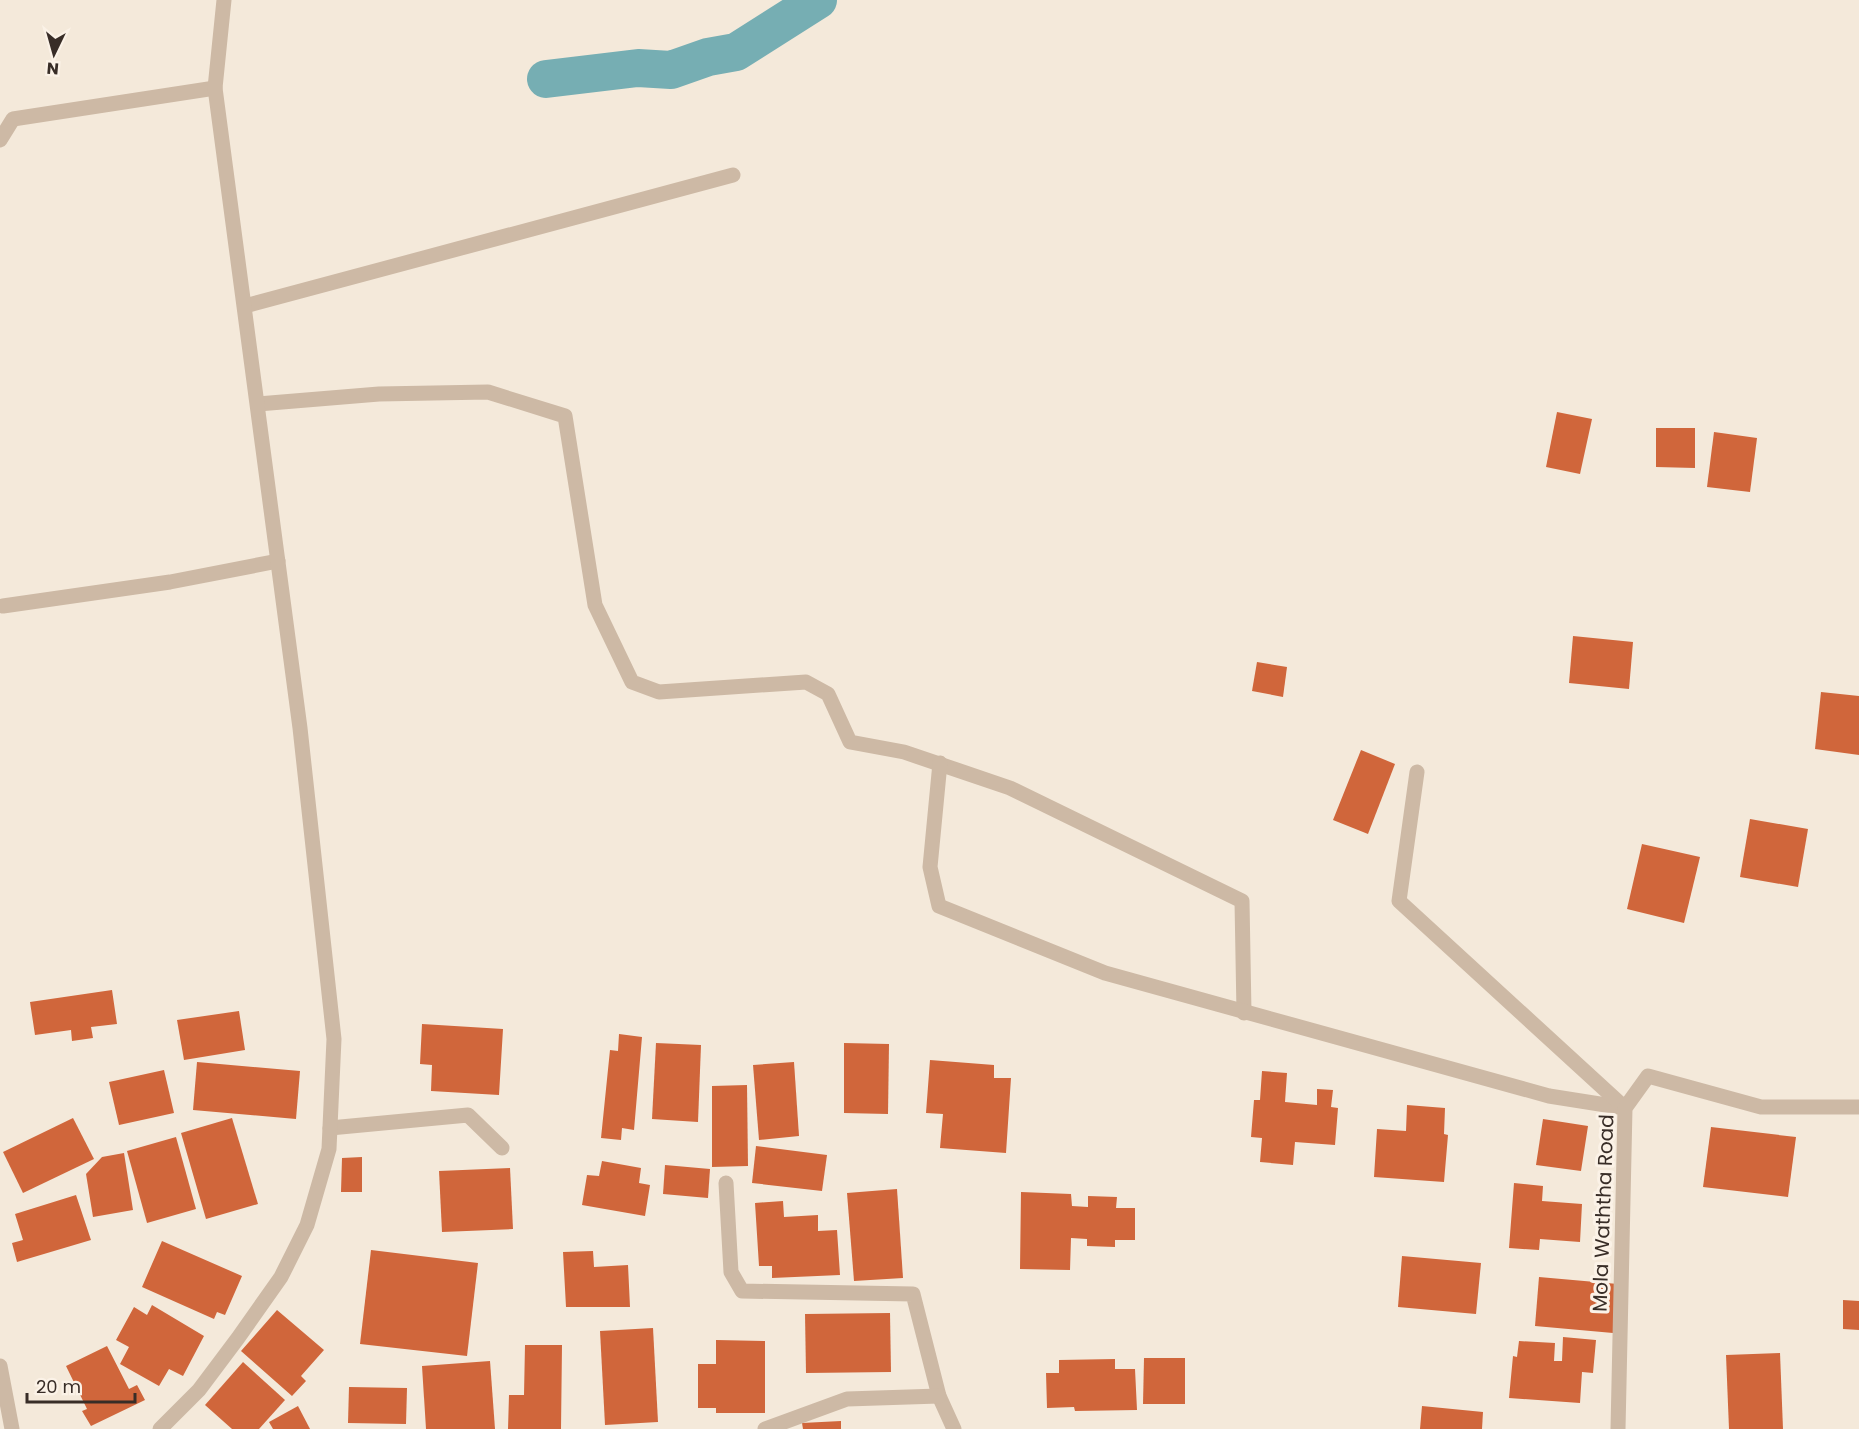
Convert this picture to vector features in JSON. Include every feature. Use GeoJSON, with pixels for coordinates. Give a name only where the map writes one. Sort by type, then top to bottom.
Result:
{"type":"FeatureCollection","features":[{"type":"Feature","properties":{"kind":"street"},"geometry":{"type":"LineString","coordinates":[[160,1429],[199,1390],[281,1277],[307,1225],[329,1149],[334,1039],[278,561],[215,88],[224,0]]}},
{"type":"Feature","properties":{"kind":"street"},"geometry":{"type":"LineString","coordinates":[[0,140],[13,119],[215,88]]}},
{"type":"Feature","properties":{"kind":"street"},"geometry":{"type":"LineString","coordinates":[[245,306],[733,175]]}},
{"type":"Feature","properties":{"kind":"street"},"geometry":{"type":"LineString","coordinates":[[258,404],[379,394],[488,392],[565,416],[595,605],[632,681],[659,692],[806,682],[828,694],[850,742],[904,752],[1010,788],[1242,901],[1244,1013]]}},
{"type":"Feature","properties":{"kind":"street"},"geometry":{"type":"LineString","coordinates":[[3,606],[170,582],[278,561]]}},
{"type":"Feature","properties":{"kind":"street"},"geometry":{"type":"LineString","coordinates":[[940,763],[930,867],[939,906],[1105,973],[1549,1096],[1625,1108]]}},
{"type":"Feature","properties":{"kind":"street"},"geometry":{"type":"LineString","coordinates":[[1418,772],[1399,901],[1625,1108]]}},
{"type":"Feature","properties":{"kind":"street","name":"Mola Waththa Road"},"geometry":{"type":"LineString","coordinates":[[1618,1429],[1625,1108],[1648,1076],[1761,1107],[1859,1107]]}},
{"type":"Feature","properties":{"kind":"street"},"geometry":{"type":"LineString","coordinates":[[330,1128],[468,1115],[502,1148]]}},
{"type":"Feature","properties":{"kind":"street"},"geometry":{"type":"LineString","coordinates":[[726,1183],[730,1272],[742,1291],[913,1294],[939,1396],[954,1429]]}},
{"type":"Feature","properties":{"kind":"street"},"geometry":{"type":"LineString","coordinates":[[0,1366],[7,1424]]}},
{"type":"Feature","properties":{"kind":"street"},"geometry":{"type":"LineString","coordinates":[[765,1429],[847,1399],[939,1396]]}},
{"type":"Feature","properties":{"kind":"building"},"geometry":{"type":"Polygon","coordinates":[[[1557,412],[1592,419],[1580,474],[1546,467],[1557,412]]]}},
{"type":"Feature","properties":{"kind":"building"},"geometry":{"type":"Polygon","coordinates":[[[1656,428],[1695,428],[1695,468],[1656,467],[1656,428]]]}},
{"type":"Feature","properties":{"kind":"building"},"geometry":{"type":"Polygon","coordinates":[[[1714,432],[1757,438],[1750,492],[1707,487],[1714,432]]]}},
{"type":"Feature","properties":{"kind":"building"},"geometry":{"type":"Polygon","coordinates":[[[1573,636],[1633,642],[1629,689],[1569,683],[1573,636]]]}},
{"type":"Feature","properties":{"kind":"building"},"geometry":{"type":"Polygon","coordinates":[[[1257,662],[1287,667],[1283,697],[1252,691],[1257,662]]]}},
{"type":"Feature","properties":{"kind":"building"},"geometry":{"type":"Polygon","coordinates":[[[1821,692],[1859,696],[1859,755],[1815,749],[1821,692]]]}},
{"type":"Feature","properties":{"kind":"building"},"geometry":{"type":"Polygon","coordinates":[[[1361,750],[1395,764],[1368,834],[1333,820],[1361,750]]]}},
{"type":"Feature","properties":{"kind":"building"},"geometry":{"type":"Polygon","coordinates":[[[1750,819],[1808,829],[1798,887],[1740,877],[1750,819]]]}},
{"type":"Feature","properties":{"kind":"building"},"geometry":{"type":"Polygon","coordinates":[[[1642,844],[1700,857],[1684,923],[1627,909],[1642,844]]]}},
{"type":"Feature","properties":{"kind":"building"},"geometry":{"type":"Polygon","coordinates":[[[112,990],[117,1024],[91,1027],[93,1038],[72,1041],[71,1030],[35,1035],[30,1002],[112,990]]]}},
{"type":"Feature","properties":{"kind":"building"},"geometry":{"type":"Polygon","coordinates":[[[239,1011],[245,1050],[184,1060],[177,1020],[239,1011]]]}},
{"type":"Feature","properties":{"kind":"building"},"geometry":{"type":"Polygon","coordinates":[[[422,1024],[503,1029],[499,1095],[431,1091],[432,1065],[420,1064],[422,1024]]]}},
{"type":"Feature","properties":{"kind":"building"},"geometry":{"type":"Polygon","coordinates":[[[619,1034],[642,1037],[634,1130],[622,1128],[621,1140],[601,1138],[610,1050],[618,1051],[619,1034]]]}},
{"type":"Feature","properties":{"kind":"building"},"geometry":{"type":"Polygon","coordinates":[[[656,1043],[701,1045],[698,1122],[652,1119],[656,1043]]]}},
{"type":"Feature","properties":{"kind":"building"},"geometry":{"type":"Polygon","coordinates":[[[844,1043],[889,1044],[888,1114],[844,1113],[844,1043]]]}},
{"type":"Feature","properties":{"kind":"building"},"geometry":{"type":"Polygon","coordinates":[[[930,1060],[994,1065],[994,1078],[1011,1078],[1006,1153],[940,1148],[943,1114],[926,1113],[930,1060]]]}},
{"type":"Feature","properties":{"kind":"building"},"geometry":{"type":"Polygon","coordinates":[[[197,1062],[300,1071],[296,1119],[193,1110],[197,1062]]]}},
{"type":"Feature","properties":{"kind":"building"},"geometry":{"type":"Polygon","coordinates":[[[794,1062],[799,1136],[759,1140],[753,1065],[794,1062]]]}},
{"type":"Feature","properties":{"kind":"building"},"geometry":{"type":"Polygon","coordinates":[[[164,1070],[174,1113],[119,1125],[109,1082],[164,1070]]]}},
{"type":"Feature","properties":{"kind":"building"},"geometry":{"type":"Polygon","coordinates":[[[1262,1071],[1287,1073],[1285,1102],[1317,1105],[1317,1089],[1333,1090],[1331,1107],[1338,1108],[1335,1145],[1295,1142],[1293,1165],[1260,1162],[1262,1138],[1251,1137],[1254,1100],[1260,1100],[1262,1071]]]}},
{"type":"Feature","properties":{"kind":"building"},"geometry":{"type":"Polygon","coordinates":[[[747,1085],[748,1166],[712,1167],[712,1086],[747,1085]]]}},
{"type":"Feature","properties":{"kind":"building"},"geometry":{"type":"Polygon","coordinates":[[[1407,1105],[1445,1108],[1444,1134],[1448,1135],[1444,1182],[1374,1177],[1377,1129],[1406,1131],[1407,1105]]]}},
{"type":"Feature","properties":{"kind":"building"},"geometry":{"type":"Polygon","coordinates":[[[73,1118],[94,1159],[23,1193],[3,1152],[73,1118]]]}},
{"type":"Feature","properties":{"kind":"building"},"geometry":{"type":"Polygon","coordinates":[[[232,1118],[258,1204],[206,1219],[181,1133],[232,1118]]]}},
{"type":"Feature","properties":{"kind":"building"},"geometry":{"type":"Polygon","coordinates":[[[1543,1119],[1588,1126],[1581,1171],[1536,1165],[1543,1119]]]}},
{"type":"Feature","properties":{"kind":"building"},"geometry":{"type":"Polygon","coordinates":[[[1711,1127],[1796,1137],[1788,1197],[1703,1187],[1711,1127]]]}},
{"type":"Feature","properties":{"kind":"building"},"geometry":{"type":"Polygon","coordinates":[[[176,1137],[196,1209],[147,1223],[127,1151],[176,1137]]]}},
{"type":"Feature","properties":{"kind":"building"},"geometry":{"type":"Polygon","coordinates":[[[756,1146],[827,1155],[822,1191],[752,1183],[756,1146]]]}},
{"type":"Feature","properties":{"kind":"building"},"geometry":{"type":"Polygon","coordinates":[[[124,1153],[133,1210],[93,1217],[86,1174],[102,1157],[124,1153]]]}},
{"type":"Feature","properties":{"kind":"building"},"geometry":{"type":"Polygon","coordinates":[[[362,1157],[362,1192],[341,1192],[342,1158],[362,1157]]]}},
{"type":"Feature","properties":{"kind":"building"},"geometry":{"type":"Polygon","coordinates":[[[602,1161],[641,1168],[639,1183],[650,1185],[645,1216],[582,1205],[587,1175],[599,1176],[602,1161]]]}},
{"type":"Feature","properties":{"kind":"building"},"geometry":{"type":"Polygon","coordinates":[[[665,1165],[710,1169],[708,1198],[663,1194],[665,1165]]]}},
{"type":"Feature","properties":{"kind":"building"},"geometry":{"type":"Polygon","coordinates":[[[510,1168],[513,1229],[442,1232],[439,1171],[510,1168]]]}},
{"type":"Feature","properties":{"kind":"building"},"geometry":{"type":"Polygon","coordinates":[[[1514,1183],[1543,1186],[1542,1201],[1582,1204],[1580,1242],[1540,1239],[1539,1250],[1509,1248],[1514,1183]]]}},
{"type":"Feature","properties":{"kind":"building"},"geometry":{"type":"Polygon","coordinates":[[[897,1189],[903,1278],[854,1281],[847,1193],[897,1189]]]}},
{"type":"Feature","properties":{"kind":"building"},"geometry":{"type":"Polygon","coordinates":[[[1021,1192],[1071,1194],[1072,1206],[1088,1207],[1088,1196],[1117,1197],[1116,1208],[1135,1208],[1135,1240],[1115,1240],[1115,1247],[1087,1246],[1087,1239],[1071,1238],[1070,1270],[1020,1269],[1021,1192]]]}},
{"type":"Feature","properties":{"kind":"building"},"geometry":{"type":"Polygon","coordinates":[[[76,1195],[91,1240],[17,1262],[12,1243],[23,1240],[15,1214],[76,1195]]]}},
{"type":"Feature","properties":{"kind":"building"},"geometry":{"type":"Polygon","coordinates":[[[783,1201],[784,1217],[818,1215],[818,1231],[837,1230],[840,1275],[772,1278],[772,1266],[759,1266],[755,1203],[783,1201]]]}},
{"type":"Feature","properties":{"kind":"building"},"geometry":{"type":"Polygon","coordinates":[[[162,1241],[242,1276],[225,1315],[217,1312],[214,1319],[142,1287],[162,1241]]]}},
{"type":"Feature","properties":{"kind":"building"},"geometry":{"type":"Polygon","coordinates":[[[371,1250],[478,1263],[467,1356],[360,1344],[371,1250]]]}},
{"type":"Feature","properties":{"kind":"building"},"geometry":{"type":"Polygon","coordinates":[[[593,1251],[594,1267],[628,1265],[630,1307],[566,1307],[563,1252],[593,1251]]]}},
{"type":"Feature","properties":{"kind":"building"},"geometry":{"type":"Polygon","coordinates":[[[1402,1256],[1481,1263],[1476,1314],[1398,1307],[1402,1256]]]}},
{"type":"Feature","properties":{"kind":"building"},"geometry":{"type":"Polygon","coordinates":[[[1539,1277],[1618,1284],[1613,1333],[1535,1326],[1539,1277]]]}},
{"type":"Feature","properties":{"kind":"building"},"geometry":{"type":"Polygon","coordinates":[[[1843,1300],[1859,1301],[1859,1330],[1843,1329],[1843,1300]]]}},
{"type":"Feature","properties":{"kind":"building"},"geometry":{"type":"Polygon","coordinates":[[[152,1305],[204,1336],[183,1376],[169,1369],[159,1386],[120,1364],[129,1347],[116,1340],[134,1307],[147,1315],[152,1305]]]}},
{"type":"Feature","properties":{"kind":"building"},"geometry":{"type":"Polygon","coordinates":[[[277,1310],[324,1350],[301,1376],[306,1381],[292,1396],[241,1351],[277,1310]]]}},
{"type":"Feature","properties":{"kind":"building"},"geometry":{"type":"Polygon","coordinates":[[[890,1313],[891,1372],[806,1373],[805,1314],[890,1313]]]}},
{"type":"Feature","properties":{"kind":"building"},"geometry":{"type":"Polygon","coordinates":[[[653,1328],[658,1422],[605,1425],[600,1331],[653,1328]]]}},
{"type":"Feature","properties":{"kind":"building"},"geometry":{"type":"Polygon","coordinates":[[[1563,1337],[1596,1340],[1593,1373],[1582,1372],[1580,1403],[1509,1398],[1513,1356],[1517,1357],[1519,1341],[1555,1343],[1554,1361],[1562,1361],[1563,1337]]]}},
{"type":"Feature","properties":{"kind":"building"},"geometry":{"type":"Polygon","coordinates":[[[716,1340],[765,1341],[765,1413],[716,1413],[716,1408],[698,1408],[698,1364],[716,1364],[716,1340]]]}},
{"type":"Feature","properties":{"kind":"building"},"geometry":{"type":"Polygon","coordinates":[[[525,1345],[562,1345],[561,1429],[508,1429],[509,1395],[524,1395],[525,1345]]]}},
{"type":"Feature","properties":{"kind":"building"},"geometry":{"type":"Polygon","coordinates":[[[107,1346],[129,1389],[137,1385],[145,1400],[91,1426],[82,1411],[87,1409],[66,1366],[107,1346]]]}},
{"type":"Feature","properties":{"kind":"building"},"geometry":{"type":"Polygon","coordinates":[[[1780,1353],[1783,1429],[1729,1429],[1726,1355],[1780,1353]]]}},
{"type":"Feature","properties":{"kind":"building"},"geometry":{"type":"Polygon","coordinates":[[[1144,1358],[1185,1358],[1185,1404],[1143,1404],[1144,1358]]]}},
{"type":"Feature","properties":{"kind":"building"},"geometry":{"type":"Polygon","coordinates":[[[1115,1359],[1115,1369],[1135,1369],[1137,1410],[1075,1411],[1074,1407],[1047,1408],[1046,1373],[1059,1373],[1059,1360],[1115,1359]]]}},
{"type":"Feature","properties":{"kind":"building"},"geometry":{"type":"Polygon","coordinates":[[[490,1361],[495,1429],[426,1429],[422,1366],[490,1361]]]}},
{"type":"Feature","properties":{"kind":"building"},"geometry":{"type":"Polygon","coordinates":[[[243,1362],[285,1400],[259,1429],[232,1429],[205,1405],[243,1362]]]}},
{"type":"Feature","properties":{"kind":"building"},"geometry":{"type":"Polygon","coordinates":[[[349,1387],[407,1388],[406,1424],[348,1423],[349,1387]]]}},
{"type":"Feature","properties":{"kind":"building"},"geometry":{"type":"Polygon","coordinates":[[[298,1406],[310,1429],[273,1429],[269,1422],[298,1406]]]}},
{"type":"Feature","properties":{"kind":"building"},"geometry":{"type":"Polygon","coordinates":[[[1422,1406],[1483,1412],[1482,1429],[1420,1429],[1422,1406]]]}},
{"type":"Feature","properties":{"kind":"building"},"geometry":{"type":"Polygon","coordinates":[[[841,1421],[841,1429],[803,1429],[802,1423],[841,1421]]]}},
{"type":"Feature","properties":{"kind":"waterway"},"geometry":{"type":"LineString","coordinates":[[546,79],[638,68],[671,70],[708,57],[736,52],[818,0]]}}]}
